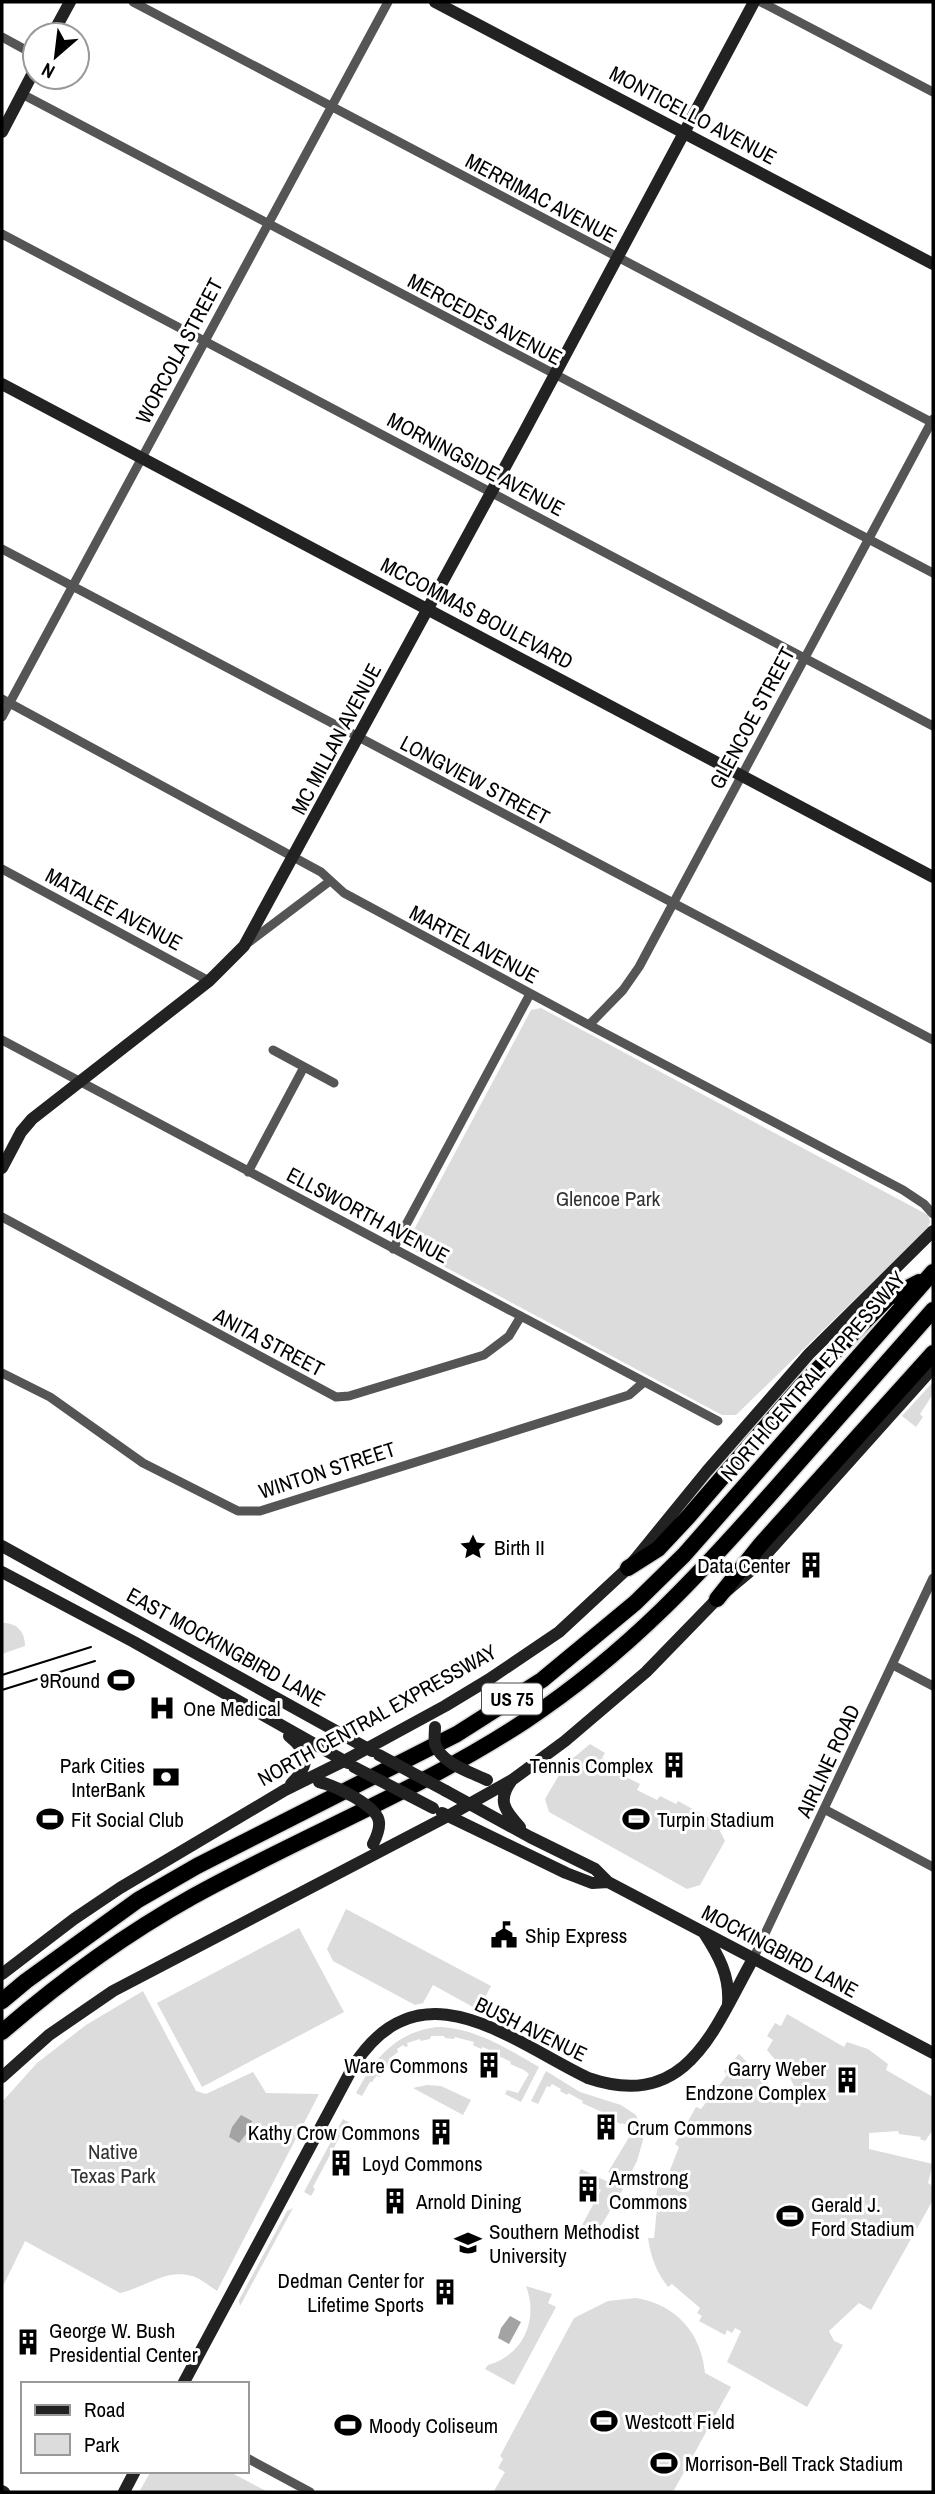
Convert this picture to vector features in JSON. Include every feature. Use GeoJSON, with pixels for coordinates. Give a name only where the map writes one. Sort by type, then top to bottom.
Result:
{"type":"FeatureCollection","features":[{"type":"Feature","properties":{"kind":"highway"},"geometry":{"type":"LineString","coordinates":[[628,1568],[658,1549],[801,1386],[888,1298],[931,1275]]}},
{"type":"Feature","properties":{"kind":"highway","name":"NORTH CENTRAL EXPRESSWAY"},"geometry":{"type":"LineString","coordinates":[[2,2001],[82,1939],[197,1866],[457,1734],[542,1680],[635,1602],[684,1555],[931,1275]]}},
{"type":"Feature","properties":{"kind":"highway","name":"US 75"},"geometry":{"type":"LineString","coordinates":[[2,2032],[75,1973],[162,1915],[467,1756],[519,1725],[581,1681],[645,1628],[693,1581],[933,1310]]}},
{"type":"Feature","properties":{"kind":"highway"},"geometry":{"type":"LineString","coordinates":[[717,1600],[761,1544],[933,1353]]}},
{"type":"Feature","properties":{"kind":"main road"},"geometry":{"type":"LineString","coordinates":[[60,21],[70,2]]}},
{"type":"Feature","properties":{"kind":"main road","name":"MONTICELLO AVENUE"},"geometry":{"type":"LineString","coordinates":[[435,2],[933,264]]}},
{"type":"Feature","properties":{"kind":"main road","name":"MC MILLAN AVENUE"},"geometry":{"type":"LineString","coordinates":[[2,1168],[27,1125],[209,981],[244,946],[555,375],[754,2]]}},
{"type":"Feature","properties":{"kind":"main road"},"geometry":{"type":"LineString","coordinates":[[2,132],[24,91]]}},
{"type":"Feature","properties":{"kind":"main road","name":"MCCOMMAS BOULEVARD"},"geometry":{"type":"LineString","coordinates":[[2,384],[933,877]]}},
{"type":"Feature","properties":{"kind":"main road","name":"NORTH CENTRAL EXPRESSWAY"},"geometry":{"type":"LineString","coordinates":[[2,1974],[120,1888],[285,1790],[314,1781],[373,1751],[559,1632],[628,1568],[707,1471],[809,1354],[933,1231]]}},
{"type":"Feature","properties":{"kind":"main road"},"geometry":{"type":"LineString","coordinates":[[2,2077],[49,2035],[113,1991],[448,1816],[512,1780],[565,1741],[646,1672],[717,1600],[754,1568],[933,1368]]}},
{"type":"Feature","properties":{"kind":"main road"},"geometry":{"type":"LineString","coordinates":[[2,1569],[6,1548]]}},
{"type":"Feature","properties":{"kind":"main road","name":"EAST MOCKINGBIRD LANE"},"geometry":{"type":"LineString","coordinates":[[6,1548],[469,1803]]}},
{"type":"Feature","properties":{"kind":"main road","name":"EAST MOCKINGBIRD LANE"},"geometry":{"type":"LineString","coordinates":[[2,1569],[349,1764],[448,1816]]}},
{"type":"Feature","properties":{"kind":"main road"},"geometry":{"type":"LineString","coordinates":[[76,1611],[86,1591]]}},
{"type":"Feature","properties":{"kind":"main road"},"geometry":{"type":"LineString","coordinates":[[200,1679],[209,1660]]}},
{"type":"Feature","properties":{"kind":"main road"},"geometry":{"type":"LineString","coordinates":[[445,1706],[435,1727],[435,1743],[440,1753],[447,1760],[486,1780],[512,1780]]}},
{"type":"Feature","properties":{"kind":"main road"},"geometry":{"type":"LineString","coordinates":[[270,1720],[300,1746],[305,1756],[303,1770],[285,1790]]}},
{"type":"Feature","properties":{"kind":"main road"},"geometry":{"type":"LineString","coordinates":[[512,1780],[505,1790],[505,1807],[507,1813],[530,1837]]}},
{"type":"Feature","properties":{"kind":"main road"},"geometry":{"type":"LineString","coordinates":[[314,1781],[351,1797],[377,1814],[379,1822],[373,1844],[361,1862]]}},
{"type":"Feature","properties":{"kind":"main road","name":"MOCKINGBIRD LANE"},"geometry":{"type":"LineString","coordinates":[[469,1803],[595,1869],[608,1882],[933,2053]]}},
{"type":"Feature","properties":{"kind":"main road","name":"MOCKINGBIRD LANE"},"geometry":{"type":"LineString","coordinates":[[448,1816],[566,1873],[592,1883],[608,1882]]}},
{"type":"Feature","properties":{"kind":"main road"},"geometry":{"type":"LineString","coordinates":[[704,1933],[727,1976],[727,2007]]}},
{"type":"Feature","properties":{"kind":"main road","name":"BUSH AVENUE"},"geometry":{"type":"LineString","coordinates":[[184,2382],[355,2065],[373,2040],[383,2032],[420,2016],[443,2014],[466,2017],[487,2025],[588,2078],[606,2084],[632,2086],[667,2077],[690,2063],[710,2039],[753,1959]]}},
{"type":"Feature","properties":{"kind":"main road"},"geometry":{"type":"LineString","coordinates":[[124,2492],[134,2473]]}},
{"type":"Feature","properties":{"kind":"street","name":"MERRIMAC AVENUE"},"geometry":{"type":"LineString","coordinates":[[133,2],[933,421]]}},
{"type":"Feature","properties":{"kind":"street","name":"WORCOLA STREET"},"geometry":{"type":"LineString","coordinates":[[2,717],[6,701],[73,587],[388,2]]}},
{"type":"Feature","properties":{"kind":"street"},"geometry":{"type":"LineString","coordinates":[[761,2],[933,92]]}},
{"type":"Feature","properties":{"kind":"street"},"geometry":{"type":"LineString","coordinates":[[2,37],[21,47]]}},
{"type":"Feature","properties":{"kind":"street","name":"MERCEDES AVENUE"},"geometry":{"type":"LineString","coordinates":[[22,94],[933,573]]}},
{"type":"Feature","properties":{"kind":"street","name":"MORNINGSIDE AVENUE"},"geometry":{"type":"LineString","coordinates":[[2,234],[933,726]]}},
{"type":"Feature","properties":{"kind":"street","name":"GLENCOE STREET"},"geometry":{"type":"LineString","coordinates":[[589,1025],[631,980],[933,421]]}},
{"type":"Feature","properties":{"kind":"street","name":"LONGVIEW STREET"},"geometry":{"type":"LineString","coordinates":[[2,549],[933,1040]]}},
{"type":"Feature","properties":{"kind":"street","name":"MARTEL AVENUE"},"geometry":{"type":"LineString","coordinates":[[6,701],[321,872],[344,893],[530,994],[904,1189],[933,1214]]}},
{"type":"Feature","properties":{"kind":"street","name":"MATALEE AVENUE"},"geometry":{"type":"LineString","coordinates":[[2,869],[209,981]]}},
{"type":"Feature","properties":{"kind":"street"},"geometry":{"type":"LineString","coordinates":[[244,946],[330,881]]}},
{"type":"Feature","properties":{"kind":"street"},"geometry":{"type":"LineString","coordinates":[[393,1249],[530,994]]}},
{"type":"Feature","properties":{"kind":"street","name":"ELLSWORTH AVENUE"},"geometry":{"type":"LineString","coordinates":[[2,1040],[718,1421]]}},
{"type":"Feature","properties":{"kind":"street"},"geometry":{"type":"LineString","coordinates":[[273,1050],[334,1083]]}},
{"type":"Feature","properties":{"kind":"street"},"geometry":{"type":"LineString","coordinates":[[248,1172],[304,1067]]}},
{"type":"Feature","properties":{"kind":"street","name":"ANITA STREET"},"geometry":{"type":"LineString","coordinates":[[2,1217],[336,1397],[349,1396],[484,1355],[509,1336],[521,1316]]}},
{"type":"Feature","properties":{"kind":"street","name":"WINTON STREET"},"geometry":{"type":"LineString","coordinates":[[2,1373],[50,1397],[143,1462],[230,1507],[249,1512],[260,1511],[629,1395],[644,1382]]}},
{"type":"Feature","properties":{"kind":"street","name":"AIRLINE ROAD"},"geometry":{"type":"LineString","coordinates":[[753,1959],[933,1578]]}},
{"type":"Feature","properties":{"kind":"street"},"geometry":{"type":"LineString","coordinates":[[893,1665],[933,1686]]}},
{"type":"Feature","properties":{"kind":"street"},"geometry":{"type":"LineString","coordinates":[[824,1809],[933,1867]]}},
{"type":"Feature","properties":{"kind":"street"},"geometry":{"type":"LineString","coordinates":[[248,2459],[310,2492]]}},
{"type":"Feature","properties":{"kind":"green space","name":"Glencoe Park"},"geometry":{"type":"Polygon","coordinates":[[[541,1008],[928,1215],[928,1228],[736,1415],[722,1415],[413,1250],[409,1239],[531,1010],[541,1008]]]}},
{"type":"Feature","properties":{"kind":"green space"},"geometry":{"type":"Polygon","coordinates":[[[933,1382],[933,1394],[920,1414],[923,1417],[916,1427],[902,1416],[933,1382]]]}},
{"type":"Feature","properties":{"kind":"green space"},"geometry":{"type":"Polygon","coordinates":[[[2,1623],[12,1624],[19,1629],[24,1636],[25,1646],[2,1654],[2,1623]]]}},
{"type":"Feature","properties":{"kind":"green space","name":"Turpin Stadium"},"geometry":{"type":"Polygon","coordinates":[[[590,1744],[605,1753],[602,1758],[626,1772],[624,1776],[640,1784],[637,1790],[657,1800],[660,1796],[676,1804],[678,1801],[722,1825],[720,1831],[725,1841],[700,1885],[687,1889],[549,1812],[545,1799],[565,1765],[590,1744]]]}},
{"type":"Feature","properties":{"kind":"green space"},"geometry":{"type":"Polygon","coordinates":[[[346,1909],[491,1986],[481,2005],[473,2007],[433,1985],[423,2003],[415,2005],[333,1961],[327,1949],[346,1909]]]}},
{"type":"Feature","properties":{"kind":"green space"},"geometry":{"type":"Polygon","coordinates":[[[299,1928],[344,2012],[202,2087],[157,2003],[299,1928]]]}},
{"type":"Feature","properties":{"kind":"green space","name":"Native Texas Park"},"geometry":{"type":"Polygon","coordinates":[[[143,1991],[196,2091],[206,2094],[253,2072],[266,2093],[319,2094],[217,2291],[198,2278],[182,2274],[164,2277],[120,2293],[25,2241],[2,2288],[2,2102],[37,2063],[86,2025],[143,1991]]]}},
{"type":"Feature","properties":{"kind":"green space","name":"Gerald J. Ford Stadium"},"geometry":{"type":"Polygon","coordinates":[[[787,2014],[844,2047],[847,2042],[868,2049],[888,2064],[886,2070],[933,2097],[933,2130],[925,2141],[920,2139],[921,2137],[899,2134],[898,2131],[869,2133],[869,2149],[933,2164],[928,2183],[933,2186],[933,2200],[871,2310],[859,2303],[829,2331],[834,2341],[843,2345],[807,2407],[727,2362],[741,2331],[735,2328],[732,2333],[727,2330],[725,2335],[699,2321],[702,2316],[697,2313],[700,2308],[672,2284],[668,2287],[660,2275],[652,2258],[648,2238],[654,2238],[657,2209],[653,2207],[658,2187],[663,2188],[679,2147],[675,2144],[696,2107],[701,2109],[727,2075],[724,2071],[739,2054],[785,2101],[797,2092],[785,2068],[782,2068],[767,2050],[773,2040],[767,2036],[775,2023],[781,2026],[787,2014]]]}},
{"type":"Feature","properties":{"kind":"green space"},"geometry":{"type":"Polygon","coordinates":[[[436,2027],[477,2035],[503,2046],[539,2067],[521,2102],[505,2094],[507,2090],[518,2093],[529,2074],[492,2054],[493,2052],[473,2045],[474,2042],[444,2036],[431,2036],[430,2039],[407,2043],[408,2046],[405,2047],[403,2045],[389,2059],[391,2062],[380,2077],[376,2076],[370,2082],[362,2096],[356,2093],[388,2049],[409,2035],[436,2027]]]}},
{"type":"Feature","properties":{"kind":"green space"},"geometry":{"type":"Polygon","coordinates":[[[546,2071],[580,2092],[621,2105],[636,2115],[643,2131],[643,2140],[637,2161],[625,2185],[609,2176],[608,2172],[632,2128],[614,2121],[615,2118],[582,2103],[583,2101],[568,2093],[567,2095],[552,2084],[547,2086],[538,2104],[531,2101],[546,2071]]]}},
{"type":"Feature","properties":{"kind":"green space"},"geometry":{"type":"Polygon","coordinates":[[[441,2086],[471,2100],[463,2115],[413,2088],[441,2086]]]}},
{"type":"Feature","properties":{"kind":"green space"},"geometry":{"type":"Polygon","coordinates":[[[343,2119],[350,2123],[345,2127],[313,2187],[315,2189],[311,2196],[304,2192],[343,2119]]]}},
{"type":"Feature","properties":{"kind":"green space"},"geometry":{"type":"Polygon","coordinates":[[[581,2169],[623,2189],[598,2231],[581,2234],[579,2227],[601,2190],[577,2177],[581,2169]]]}},
{"type":"Feature","properties":{"kind":"green space"},"geometry":{"type":"Polygon","coordinates":[[[293,2208],[240,2306],[239,2300],[287,2211],[293,2208]]]}},
{"type":"Feature","properties":{"kind":"green space"},"geometry":{"type":"Polygon","coordinates":[[[526,2286],[552,2294],[548,2303],[556,2307],[514,2385],[485,2369],[511,2353],[525,2334],[530,2311],[526,2286]]]}},
{"type":"Feature","properties":{"kind":"green space"},"geometry":{"type":"Polygon","coordinates":[[[636,2298],[664,2307],[675,2314],[698,2345],[705,2373],[731,2387],[673,2492],[494,2491],[505,2472],[498,2468],[503,2459],[500,2456],[574,2318],[608,2301],[636,2298]]]}},
{"type":"Feature","properties":{"kind":"green space"},"geometry":{"type":"Polygon","coordinates":[[[150,2473],[232,2473],[268,2492],[139,2492],[150,2473]]]}},
{"type":"Feature","properties":{"kind":"shaded area"},"geometry":{"type":"Polygon","coordinates":[[[241,2115],[252,2121],[239,2143],[229,2137],[232,2127],[241,2115]]]}},
{"type":"Feature","properties":{"kind":"shaded area"},"geometry":{"type":"Polygon","coordinates":[[[510,2316],[521,2322],[509,2344],[498,2338],[501,2328],[510,2316]]]}},
{"type":"Feature","properties":{"kind":"tram line"},"geometry":{"type":"LineString","coordinates":[[2,1675],[91,1647]]}},
{"type":"Feature","properties":{"kind":"tram line"},"geometry":{"type":"LineString","coordinates":[[2,1690],[95,1661]]}},
{"type":"Feature","properties":{"kind":"place","name":"Birth II"},"geometry":{"type":"Point","coordinates":[473,1547]}},
{"type":"Feature","properties":{"kind":"place","name":"Data Center"},"geometry":{"type":"Point","coordinates":[811,1565]}},
{"type":"Feature","properties":{"kind":"place","name":"9Round"},"geometry":{"type":"Point","coordinates":[121,1680]}},
{"type":"Feature","properties":{"kind":"place","name":"One Medical"},"geometry":{"type":"Point","coordinates":[162,1708]}},
{"type":"Feature","properties":{"kind":"place","name":"Tennis Complex"},"geometry":{"type":"Point","coordinates":[674,1765]}},
{"type":"Feature","properties":{"kind":"place","name":"Park Cities InterBank"},"geometry":{"type":"Point","coordinates":[166,1777]}},
{"type":"Feature","properties":{"kind":"place","name":"Fit Social Club"},"geometry":{"type":"Point","coordinates":[50,1819]}},
{"type":"Feature","properties":{"kind":"place","name":"Turpin Stadium"},"geometry":{"type":"Point","coordinates":[636,1819]}},
{"type":"Feature","properties":{"kind":"place","name":"Ship Express"},"geometry":{"type":"Point","coordinates":[504,1935]}},
{"type":"Feature","properties":{"kind":"place","name":"Ware Commons"},"geometry":{"type":"Point","coordinates":[489,2065]}},
{"type":"Feature","properties":{"kind":"place","name":"Garry Weber Endzone Complex"},"geometry":{"type":"Point","coordinates":[847,2080]}},
{"type":"Feature","properties":{"kind":"place","name":"Crum Commons"},"geometry":{"type":"Point","coordinates":[606,2127]}},
{"type":"Feature","properties":{"kind":"place","name":"Kathy Crow Commons"},"geometry":{"type":"Point","coordinates":[441,2132]}},
{"type":"Feature","properties":{"kind":"place","name":"Loyd Commons"},"geometry":{"type":"Point","coordinates":[341,2163]}},
{"type":"Feature","properties":{"kind":"place","name":"Armstrong Commons"},"geometry":{"type":"Point","coordinates":[588,2189]}},
{"type":"Feature","properties":{"kind":"place","name":"Arnold Dining"},"geometry":{"type":"Point","coordinates":[395,2201]}},
{"type":"Feature","properties":{"kind":"place","name":"Gerald J. Ford Stadium"},"geometry":{"type":"Point","coordinates":[790,2216]}},
{"type":"Feature","properties":{"kind":"place","name":"Southern Methodist University"},"geometry":{"type":"Point","coordinates":[468,2243]}},
{"type":"Feature","properties":{"kind":"place","name":"Dedman Center for Lifetime Sports"},"geometry":{"type":"Point","coordinates":[445,2292]}},
{"type":"Feature","properties":{"kind":"place","name":"George W. Bush Presidential Center"},"geometry":{"type":"Point","coordinates":[28,2342]}},
{"type":"Feature","properties":{"kind":"place","name":"Westcott Field"},"geometry":{"type":"Point","coordinates":[604,2421]}},
{"type":"Feature","properties":{"kind":"place","name":"Moody Coliseum"},"geometry":{"type":"Point","coordinates":[348,2425]}},
{"type":"Feature","properties":{"kind":"place","name":"Morrison-Bell Track Stadium"},"geometry":{"type":"Point","coordinates":[664,2463]}}]}
